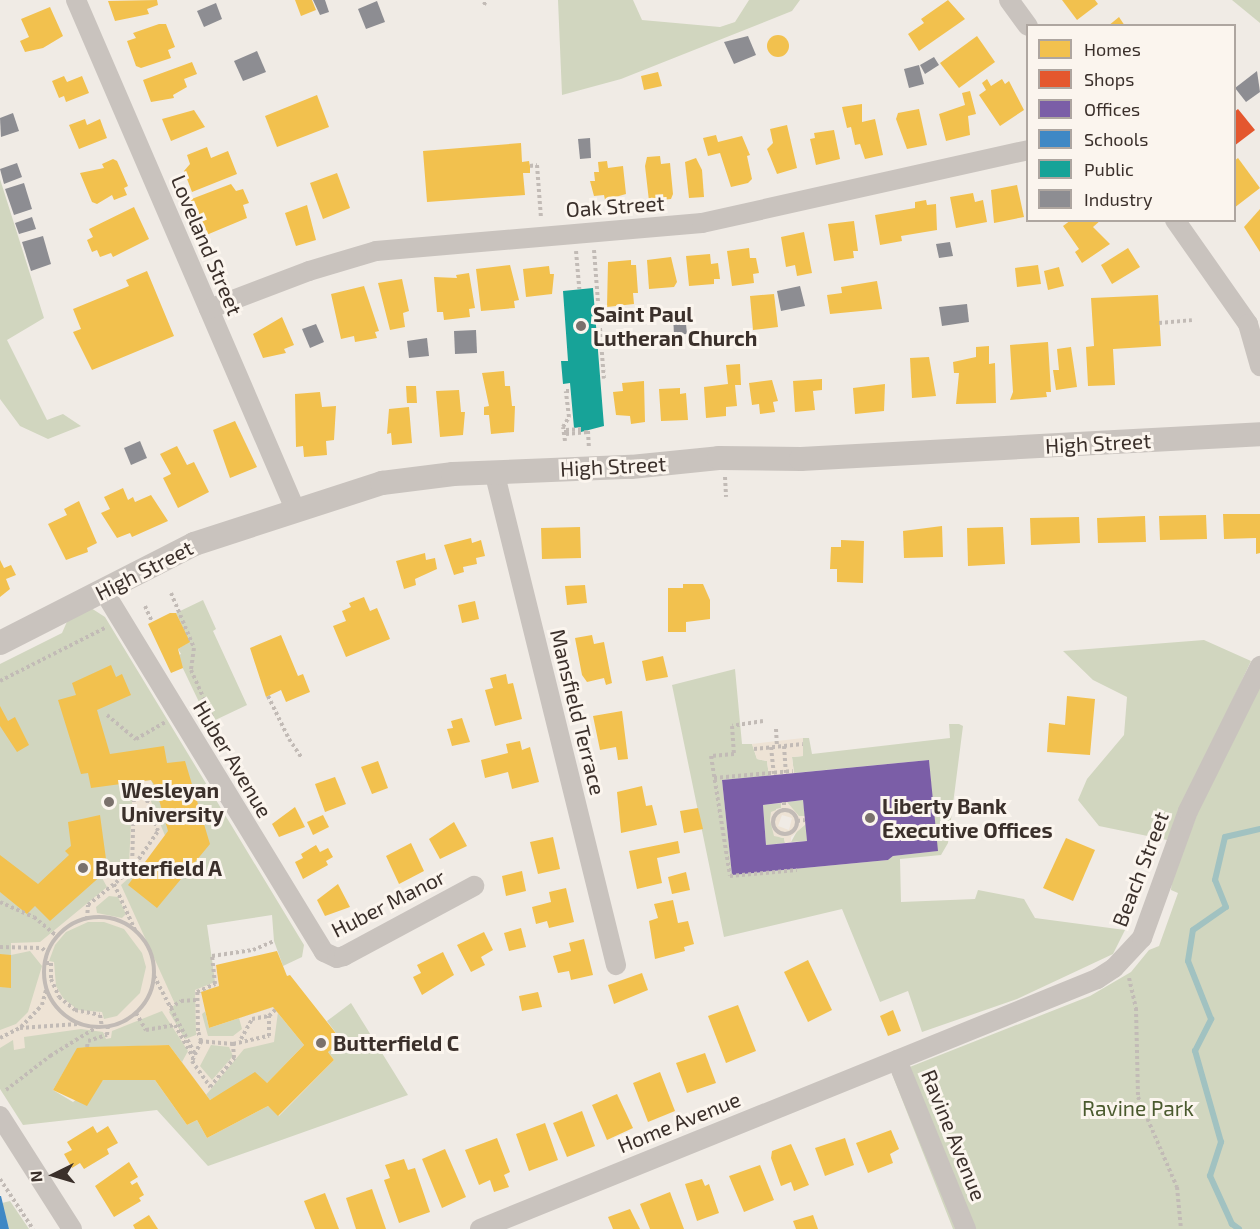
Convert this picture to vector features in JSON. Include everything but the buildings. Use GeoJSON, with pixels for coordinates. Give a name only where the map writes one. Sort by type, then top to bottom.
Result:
{"type":"FeatureCollection","features":[{"type":"Feature","properties":{"kind":"street","name":"Loveland Street"},"geometry":{"type":"LineString","coordinates":[[76,0],[295,509]]}},
{"type":"Feature","properties":{"kind":"street"},"geometry":{"type":"LineString","coordinates":[[1009,0],[1027,24]]}},
{"type":"Feature","properties":{"kind":"street","name":"Oak Street"},"geometry":{"type":"LineString","coordinates":[[209,309],[309,271],[376,251],[702,223],[1026,150]]}},
{"type":"Feature","properties":{"kind":"street"},"geometry":{"type":"LineString","coordinates":[[1176,222],[1248,324],[1260,366]]}},
{"type":"Feature","properties":{"kind":"street","name":"High Street"},"geometry":{"type":"LineString","coordinates":[[0,643],[194,544],[295,509],[382,483],[494,471],[632,467],[719,458],[801,459],[1260,434]]}},
{"type":"Feature","properties":{"kind":"street","name":"Mansfield Terrace"},"geometry":{"type":"LineString","coordinates":[[494,471],[616,965]]}},
{"type":"Feature","properties":{"kind":"street","name":"Huber Avenue"},"geometry":{"type":"LineString","coordinates":[[103,590],[324,952]]}},
{"type":"Feature","properties":{"kind":"street","name":"Beach Street"},"geometry":{"type":"LineString","coordinates":[[897,1060],[1096,979],[1124,960],[1142,938],[1188,811],[1260,666]]}},
{"type":"Feature","properties":{"kind":"street","name":"Huber Manor"},"geometry":{"type":"LineString","coordinates":[[324,952],[337,958],[344,956],[474,886]]}},
{"type":"Feature","properties":{"kind":"street","name":"Home Avenue"},"geometry":{"type":"LineString","coordinates":[[480,1229],[897,1060]]}},
{"type":"Feature","properties":{"kind":"street","name":"Ravine Avenue"},"geometry":{"type":"LineString","coordinates":[[897,1060],[966,1229]]}},
{"type":"Feature","properties":{"kind":"street"},"geometry":{"type":"LineString","coordinates":[[0,1116],[72,1229]]}},
{"type":"Feature","properties":{"kind":"path"},"geometry":{"type":"LineString","coordinates":[[530,166],[537,165],[541,218]]}},
{"type":"Feature","properties":{"kind":"path"},"geometry":{"type":"LineString","coordinates":[[594,249],[604,379]]}},
{"type":"Feature","properties":{"kind":"path"},"geometry":{"type":"LineString","coordinates":[[576,250],[579,289]]}},
{"type":"Feature","properties":{"kind":"path"},"geometry":{"type":"LineString","coordinates":[[1159,323],[1192,320]]}},
{"type":"Feature","properties":{"kind":"path"},"geometry":{"type":"LineString","coordinates":[[564,441],[563,427],[569,417],[566,391],[571,391]]}},
{"type":"Feature","properties":{"kind":"path"},"geometry":{"type":"LineString","coordinates":[[581,429],[566,430],[566,434],[588,432],[590,453]]}},
{"type":"Feature","properties":{"kind":"path"},"geometry":{"type":"LineString","coordinates":[[726,481],[726,496]]}},
{"type":"Feature","properties":{"kind":"path"},"geometry":{"type":"LineString","coordinates":[[171,593],[194,648],[191,670],[225,746]]}},
{"type":"Feature","properties":{"kind":"path"},"geometry":{"type":"LineString","coordinates":[[144,606],[152,622]]}},
{"type":"Feature","properties":{"kind":"path"},"geometry":{"type":"LineString","coordinates":[[0,681],[74,642],[95,636],[108,624]]}},
{"type":"Feature","properties":{"kind":"path"},"geometry":{"type":"LineString","coordinates":[[268,696],[289,739],[302,758]]}},
{"type":"Feature","properties":{"kind":"path"},"geometry":{"type":"LineString","coordinates":[[107,715],[136,739],[178,715]]}},
{"type":"Feature","properties":{"kind":"path"},"geometry":{"type":"LineString","coordinates":[[763,721],[732,726],[734,754],[711,756],[730,876],[797,870]]}},
{"type":"Feature","properties":{"kind":"path"},"geometry":{"type":"LineString","coordinates":[[776,729],[777,746]]}},
{"type":"Feature","properties":{"kind":"path"},"geometry":{"type":"LineString","coordinates":[[754,749],[802,744]]}},
{"type":"Feature","properties":{"kind":"path"},"geometry":{"type":"LineString","coordinates":[[784,746],[786,773]]}},
{"type":"Feature","properties":{"kind":"path"},"geometry":{"type":"LineString","coordinates":[[771,747],[774,774]]}},
{"type":"Feature","properties":{"kind":"path"},"geometry":{"type":"LineString","coordinates":[[714,778],[793,771]]}},
{"type":"Feature","properties":{"kind":"path"},"geometry":{"type":"LineString","coordinates":[[87,919],[88,905],[132,869],[158,831],[144,792],[134,793],[132,869]]}},
{"type":"Feature","properties":{"kind":"path"},"geometry":{"type":"LineString","coordinates":[[784,802],[784,810]]}},
{"type":"Feature","properties":{"kind":"path"},"geometry":{"type":"LineString","coordinates":[[784,810],[793,813],[797,821],[794,831],[787,834],[776,830],[773,823],[775,815],[784,810]]}},
{"type":"Feature","properties":{"kind":"path"},"geometry":{"type":"LineString","coordinates":[[797,821],[805,820]]}},
{"type":"Feature","properties":{"kind":"path"},"geometry":{"type":"LineString","coordinates":[[787,834],[788,843]]}},
{"type":"Feature","properties":{"kind":"path"},"geometry":{"type":"LineString","coordinates":[[114,884],[135,930],[147,944],[154,975],[194,1056]]}},
{"type":"Feature","properties":{"kind":"path"},"geometry":{"type":"LineString","coordinates":[[0,902],[34,917],[57,936]]}},
{"type":"Feature","properties":{"kind":"path"},"geometry":{"type":"LineString","coordinates":[[0,1038],[20,1028],[42,1005],[47,990],[46,963],[57,936],[87,919],[113,919],[135,930]]}},
{"type":"Feature","properties":{"kind":"path"},"geometry":{"type":"LineString","coordinates":[[233,1044],[234,1058],[210,1088],[192,1061],[201,1041],[196,992],[215,984],[212,956],[253,950],[274,941]]}},
{"type":"Feature","properties":{"kind":"path"},"geometry":{"type":"LineString","coordinates":[[0,947],[42,948],[48,954]]}},
{"type":"Feature","properties":{"kind":"path"},"geometry":{"type":"LineString","coordinates":[[1124,960],[1136,1008],[1138,1097],[1177,1187],[1181,1229]]}},
{"type":"Feature","properties":{"kind":"path"},"geometry":{"type":"LineString","coordinates":[[46,963],[51,963],[51,979],[59,997],[75,1010],[100,1015],[100,1027]]}},
{"type":"Feature","properties":{"kind":"path"},"geometry":{"type":"LineString","coordinates":[[20,1028],[82,1024],[108,1026],[136,1013],[147,999],[154,975]]}},
{"type":"Feature","properties":{"kind":"path"},"geometry":{"type":"LineString","coordinates":[[47,990],[60,1010],[82,1024]]}},
{"type":"Feature","properties":{"kind":"path"},"geometry":{"type":"LineString","coordinates":[[170,1008],[181,1001],[196,1000]]}},
{"type":"Feature","properties":{"kind":"path"},"geometry":{"type":"LineString","coordinates":[[240,1040],[252,1019],[269,1016],[276,1009]]}},
{"type":"Feature","properties":{"kind":"path"},"geometry":{"type":"LineString","coordinates":[[136,1013],[146,1030],[175,1025],[194,1056]]}},
{"type":"Feature","properties":{"kind":"path"},"geometry":{"type":"LineString","coordinates":[[201,1041],[233,1044],[240,1040],[269,1036],[269,1016]]}},
{"type":"Feature","properties":{"kind":"path"},"geometry":{"type":"LineString","coordinates":[[87,1047],[88,1041],[107,1035],[108,1026]]}},
{"type":"Feature","properties":{"kind":"path"},"geometry":{"type":"LineString","coordinates":[[6,1090],[50,1056],[100,1027]]}},
{"type":"Feature","properties":{"kind":"path"},"geometry":{"type":"LineString","coordinates":[[0,1179],[33,1229]]}},
{"type":"Feature","properties":{"kind":"green space"},"geometry":{"type":"Polygon","coordinates":[[[558,0],[633,0],[642,20],[720,27],[735,22],[749,0],[800,0],[792,11],[621,79],[562,95],[558,0]]]}},
{"type":"Feature","properties":{"kind":"green space"},"geometry":{"type":"Polygon","coordinates":[[[1232,0],[1260,0],[1260,23],[1232,0]]]}},
{"type":"Feature","properties":{"kind":"green space"},"geometry":{"type":"Polygon","coordinates":[[[0,179],[44,318],[7,340],[47,420],[63,414],[81,426],[48,439],[20,426],[0,399],[0,179]]]}},
{"type":"Feature","properties":{"kind":"green space"},"geometry":{"type":"Polygon","coordinates":[[[203,600],[216,629],[213,631],[247,705],[209,723],[177,656],[181,654],[178,649],[189,642],[176,613],[203,600]]]}},
{"type":"Feature","properties":{"kind":"green space","name":"Wesleyan University"},"geometry":{"type":"Polygon","coordinates":[[[91,608],[105,617],[304,945],[302,957],[283,966],[274,941],[272,915],[207,925],[216,987],[201,992],[209,1028],[273,1007],[304,1045],[267,1083],[247,1080],[210,1100],[169,1045],[78,1048],[53,1090],[73,1102],[103,1080],[155,1080],[187,1125],[197,1120],[207,1138],[268,1106],[279,1116],[334,1060],[328,1052],[342,1041],[327,1021],[351,1003],[408,1095],[208,1166],[157,1110],[23,1125],[0,1089],[0,664],[62,633],[69,617],[91,608]]]}},
{"type":"Feature","properties":{"kind":"green space"},"geometry":{"type":"Polygon","coordinates":[[[1204,640],[1251,661],[1167,840],[1099,826],[1078,800],[1087,779],[1124,735],[1127,697],[1093,680],[1063,651],[1204,640]]]}},
{"type":"Feature","properties":{"kind":"green space"},"geometry":{"type":"Polygon","coordinates":[[[735,669],[742,744],[752,744],[757,759],[767,761],[769,776],[722,780],[732,875],[888,860],[893,856],[937,851],[929,760],[794,773],[792,757],[803,756],[803,738],[809,738],[812,754],[950,738],[949,724],[959,724],[963,726],[948,843],[941,855],[900,859],[901,902],[975,899],[978,890],[1024,899],[1035,918],[1125,930],[1113,954],[1017,999],[922,1032],[908,991],[880,1002],[842,909],[724,937],[672,685],[735,669]]]}},
{"type":"Feature","properties":{"kind":"green space","name":"Ravine Park"},"geometry":{"type":"Polygon","coordinates":[[[1260,684],[1260,1229],[953,1229],[892,1074],[1090,996],[1131,972],[1149,950],[1159,946],[1178,893],[1171,890],[1172,879],[1203,799],[1260,684]]]}},
{"type":"Feature","properties":{"kind":"green space"},"geometry":{"type":"Polygon","coordinates":[[[803,800],[805,816],[799,817],[787,802],[803,800]]]}},
{"type":"Feature","properties":{"kind":"green space"},"geometry":{"type":"Polygon","coordinates":[[[781,803],[781,808],[776,809],[779,837],[784,838],[785,843],[766,845],[763,805],[781,803]]]}},
{"type":"Feature","properties":{"kind":"green space"},"geometry":{"type":"Polygon","coordinates":[[[801,824],[806,824],[807,841],[791,842],[801,824]]]}},
{"type":"Feature","properties":{"kind":"green space"},"geometry":{"type":"Polygon","coordinates":[[[10,1201],[29,1229],[9,1229],[2,1203],[10,1201]]]}},
{"type":"Feature","properties":{"kind":"shaded area"},"geometry":{"type":"Polygon","coordinates":[[[803,738],[803,756],[792,757],[794,773],[769,776],[767,761],[757,759],[752,744],[803,738]]]}},
{"type":"Feature","properties":{"kind":"shaded area"},"geometry":{"type":"Polygon","coordinates":[[[151,780],[158,796],[150,799],[166,838],[134,878],[130,877],[121,885],[175,1004],[169,1012],[185,1039],[196,1035],[195,990],[215,982],[213,966],[216,965],[219,986],[201,992],[208,1009],[202,1014],[208,1036],[233,1036],[242,1029],[239,1018],[273,1007],[278,1012],[274,1042],[244,1049],[206,1095],[182,1062],[188,1051],[162,1011],[112,1031],[111,1038],[106,1039],[103,1032],[81,1029],[24,1037],[25,1048],[14,1050],[13,1040],[0,1048],[0,1030],[16,1024],[28,1012],[42,966],[30,951],[11,955],[11,943],[40,942],[107,887],[101,876],[108,870],[121,871],[129,864],[133,782],[151,780]],[[109,896],[96,907],[97,913],[122,918],[126,914],[118,897],[109,896]],[[88,922],[66,932],[55,945],[49,961],[54,962],[56,986],[63,998],[78,1010],[102,1012],[104,1019],[117,1016],[140,993],[146,967],[142,953],[124,929],[104,922],[88,922]],[[211,1045],[200,1066],[212,1080],[233,1056],[229,1047],[211,1045]]]}},
{"type":"Feature","properties":{"kind":"shaded area"},"geometry":{"type":"Polygon","coordinates":[[[787,802],[799,816],[805,816],[806,824],[791,837],[791,842],[785,843],[784,838],[774,836],[770,820],[771,812],[781,808],[781,803],[787,802]],[[782,815],[778,826],[789,830],[792,818],[782,815]]]}},
{"type":"Feature","properties":{"kind":"waterway"},"geometry":{"type":"LineString","coordinates":[[1239,1229],[1232,1224],[1210,1176],[1221,1142],[1195,1051],[1211,1019],[1188,961],[1193,930],[1226,907],[1215,880],[1225,837],[1260,829]]}},
{"type":"Feature","properties":{"kind":"place","name":"Saint Paul Lutheran Church"},"geometry":{"type":"Point","coordinates":[581,326]}},
{"type":"Feature","properties":{"kind":"place","name":"Wesleyan University"},"geometry":{"type":"Point","coordinates":[109,802]}},
{"type":"Feature","properties":{"kind":"place","name":"Liberty Bank Executive Offices"},"geometry":{"type":"Point","coordinates":[870,818]}},
{"type":"Feature","properties":{"kind":"place","name":"Butterfield A"},"geometry":{"type":"Point","coordinates":[83,868]}},
{"type":"Feature","properties":{"kind":"place","name":"Butterfield C"},"geometry":{"type":"Point","coordinates":[321,1043]}}]}
